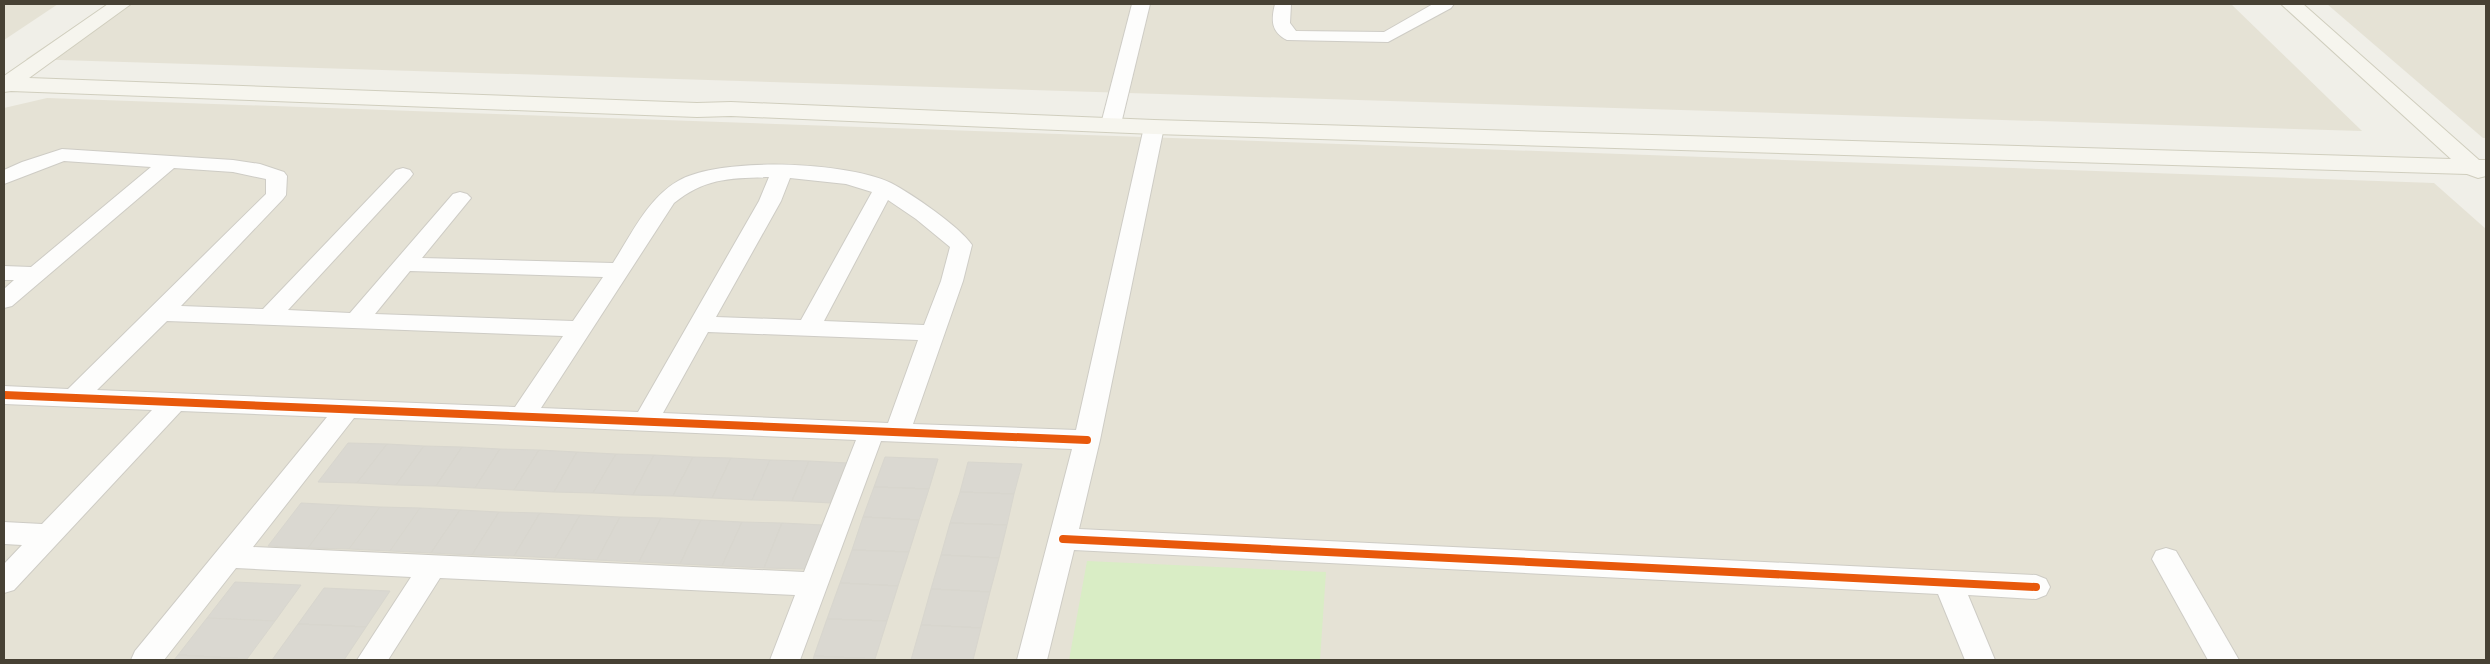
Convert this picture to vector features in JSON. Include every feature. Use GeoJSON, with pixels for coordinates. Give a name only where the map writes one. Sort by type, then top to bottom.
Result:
{"type":"FeatureCollection","features":[{"type":"Feature","properties":{"kind":"main road"},"geometry":{"type":"LineString","coordinates":[[4,80],[97,4]]}},
{"type":"Feature","properties":{"kind":"main road"},"geometry":{"type":"LineString","coordinates":[[4,80],[122,4]]}},
{"type":"Feature","properties":{"kind":"main road"},"geometry":{"type":"LineString","coordinates":[[2291,4],[2483,166]]}},
{"type":"Feature","properties":{"kind":"main road"},"geometry":{"type":"LineString","coordinates":[[2315,4],[2483,166]]}},
{"type":"Feature","properties":{"kind":"main road"},"geometry":{"type":"LineString","coordinates":[[4,80],[697,110],[731,109],[1154,126],[2483,166]]}},
{"type":"Feature","properties":{"kind":"street"},"geometry":{"type":"LineString","coordinates":[[1111,124],[1142,4]]}},
{"type":"Feature","properties":{"kind":"street"},"geometry":{"type":"LineString","coordinates":[[1283,4],[1280,26],[1283,32],[1293,36],[1388,37],[1445,4]]}},
{"type":"Feature","properties":{"kind":"street"},"geometry":{"type":"LineString","coordinates":[[1032,660],[1088,440],[1154,126]]}},
{"type":"Feature","properties":{"kind":"street"},"geometry":{"type":"LineString","coordinates":[[4,178],[29,166],[62,156],[170,160],[260,170],[277,176],[276,195],[161,313],[74,398]]}},
{"type":"Feature","properties":{"kind":"street"},"geometry":{"type":"LineString","coordinates":[[4,301],[170,160]]}},
{"type":"Feature","properties":{"kind":"street"},"geometry":{"type":"LineString","coordinates":[[522,417],[666,200],[685,184],[706,176],[737,172],[831,175],[884,188],[928,218],[961,244],[952,280],[933,333],[814,584],[785,660]]}},
{"type":"Feature","properties":{"kind":"street"},"geometry":{"type":"LineString","coordinates":[[645,422],[770,200],[782,172]]}},
{"type":"Feature","properties":{"kind":"street"},"geometry":{"type":"LineString","coordinates":[[269,317],[403,174]]}},
{"type":"Feature","properties":{"kind":"street"},"geometry":{"type":"LineString","coordinates":[[808,328],[884,188]]}},
{"type":"Feature","properties":{"kind":"street"},"geometry":{"type":"LineString","coordinates":[[355,322],[460,198]]}},
{"type":"Feature","properties":{"kind":"street"},"geometry":{"type":"LineString","coordinates":[[405,264],[619,270]]}},
{"type":"Feature","properties":{"kind":"street"},"geometry":{"type":"LineString","coordinates":[[4,272],[36,274]]}},
{"type":"Feature","properties":{"kind":"street"},"geometry":{"type":"LineString","coordinates":[[161,313],[355,322],[580,329]]}},
{"type":"Feature","properties":{"kind":"street"},"geometry":{"type":"LineString","coordinates":[[700,324],[933,333]]}},
{"type":"Feature","properties":{"kind":"street"},"geometry":{"type":"LineString","coordinates":[[4,395],[1088,440]]}},
{"type":"Feature","properties":{"kind":"street"},"geometry":{"type":"LineString","coordinates":[[4,582],[175,402]]}},
{"type":"Feature","properties":{"kind":"street"},"geometry":{"type":"LineString","coordinates":[[146,660],[348,410]]}},
{"type":"Feature","properties":{"kind":"street"},"geometry":{"type":"LineString","coordinates":[[4,533],[48,535]]}},
{"type":"Feature","properties":{"kind":"street"},"geometry":{"type":"LineString","coordinates":[[1063,539],[2036,587]]}},
{"type":"Feature","properties":{"kind":"street"},"geometry":{"type":"LineString","coordinates":[[229,557],[814,584]]}},
{"type":"Feature","properties":{"kind":"street"},"geometry":{"type":"LineString","coordinates":[[2166,558],[2224,660]]}},
{"type":"Feature","properties":{"kind":"street"},"geometry":{"type":"LineString","coordinates":[[372,660],[433,566]]}},
{"type":"Feature","properties":{"kind":"street"},"geometry":{"type":"LineString","coordinates":[[1948,583],[1980,660]]}},
{"type":"Feature","properties":{"kind":"shaded area"},"geometry":{"type":"Polygon","coordinates":[[[4,4],[58,4],[4,40],[4,4]]]}},
{"type":"Feature","properties":{"kind":"shaded area"},"geometry":{"type":"Polygon","coordinates":[[[108,4],[2231,4],[2362,131],[26,59],[108,4]]]}},
{"type":"Feature","properties":{"kind":"shaded area"},"geometry":{"type":"Polygon","coordinates":[[[2327,4],[2486,4],[2486,138],[2483,138],[2327,4]]]}},
{"type":"Feature","properties":{"kind":"shaded area"},"geometry":{"type":"Polygon","coordinates":[[[47,98],[2434,183],[2486,229],[2486,660],[4,660],[4,108],[47,98]]]}},
{"type":"Feature","properties":{"kind":"green space"},"geometry":{"type":"Polygon","coordinates":[[[1087,561],[1326,572],[1320,660],[1069,660],[1087,561]]]}},
{"type":"Feature","properties":{"kind":"building"},"geometry":{"type":"Polygon","coordinates":[[[348,443],[387,444],[357,483],[318,482],[348,443]]]}},
{"type":"Feature","properties":{"kind":"building"},"geometry":{"type":"Polygon","coordinates":[[[387,444],[424,446],[396,485],[357,483],[387,444]]]}},
{"type":"Feature","properties":{"kind":"building"},"geometry":{"type":"Polygon","coordinates":[[[424,446],[462,447],[436,486],[396,485],[424,446]]]}},
{"type":"Feature","properties":{"kind":"building"},"geometry":{"type":"Polygon","coordinates":[[[462,447],[500,449],[475,488],[436,486],[462,447]]]}},
{"type":"Feature","properties":{"kind":"building"},"geometry":{"type":"Polygon","coordinates":[[[500,449],[539,450],[514,490],[475,488],[500,449]]]}},
{"type":"Feature","properties":{"kind":"building"},"geometry":{"type":"Polygon","coordinates":[[[539,450],[577,452],[554,492],[514,490],[539,450]]]}},
{"type":"Feature","properties":{"kind":"building"},"geometry":{"type":"Polygon","coordinates":[[[577,452],[616,454],[593,493],[554,492],[577,452]]]}},
{"type":"Feature","properties":{"kind":"building"},"geometry":{"type":"Polygon","coordinates":[[[616,454],[654,455],[633,495],[593,493],[616,454]]]}},
{"type":"Feature","properties":{"kind":"building"},"geometry":{"type":"Polygon","coordinates":[[[654,455],[693,457],[673,496],[633,495],[654,455]]]}},
{"type":"Feature","properties":{"kind":"building"},"geometry":{"type":"Polygon","coordinates":[[[693,457],[731,458],[712,498],[673,496],[693,457]]]}},
{"type":"Feature","properties":{"kind":"building"},"geometry":{"type":"Polygon","coordinates":[[[885,457],[938,459],[929,489],[874,487],[885,457]]]}},
{"type":"Feature","properties":{"kind":"building"},"geometry":{"type":"Polygon","coordinates":[[[731,458],[770,460],[752,500],[712,498],[731,458]]]}},
{"type":"Feature","properties":{"kind":"building"},"geometry":{"type":"Polygon","coordinates":[[[770,460],[809,461],[792,501],[752,500],[770,460]]]}},
{"type":"Feature","properties":{"kind":"building"},"geometry":{"type":"Polygon","coordinates":[[[809,461],[848,463],[832,503],[792,501],[809,461]]]}},
{"type":"Feature","properties":{"kind":"building"},"geometry":{"type":"Polygon","coordinates":[[[968,462],[1022,464],[1014,494],[960,492],[968,462]]]}},
{"type":"Feature","properties":{"kind":"building"},"geometry":{"type":"Polygon","coordinates":[[[874,487],[929,489],[919,520],[863,517],[874,487]]]}},
{"type":"Feature","properties":{"kind":"building"},"geometry":{"type":"Polygon","coordinates":[[[960,492],[1014,494],[1007,525],[950,523],[960,492]]]}},
{"type":"Feature","properties":{"kind":"building"},"geometry":{"type":"Polygon","coordinates":[[[301,503],[340,505],[308,548],[268,546],[301,503]]]}},
{"type":"Feature","properties":{"kind":"building"},"geometry":{"type":"Polygon","coordinates":[[[340,505],[380,507],[349,549],[308,548],[340,505]]]}},
{"type":"Feature","properties":{"kind":"building"},"geometry":{"type":"Polygon","coordinates":[[[380,507],[420,508],[390,551],[349,549],[380,507]]]}},
{"type":"Feature","properties":{"kind":"building"},"geometry":{"type":"Polygon","coordinates":[[[420,508],[460,510],[431,553],[390,551],[420,508]]]}},
{"type":"Feature","properties":{"kind":"building"},"geometry":{"type":"Polygon","coordinates":[[[460,510],[499,512],[472,555],[431,553],[460,510]]]}},
{"type":"Feature","properties":{"kind":"building"},"geometry":{"type":"Polygon","coordinates":[[[499,512],[540,513],[514,556],[472,555],[499,512]]]}},
{"type":"Feature","properties":{"kind":"building"},"geometry":{"type":"Polygon","coordinates":[[[540,513],[580,515],[555,558],[514,556],[540,513]]]}},
{"type":"Feature","properties":{"kind":"building"},"geometry":{"type":"Polygon","coordinates":[[[580,515],[620,517],[597,560],[555,558],[580,515]]]}},
{"type":"Feature","properties":{"kind":"building"},"geometry":{"type":"Polygon","coordinates":[[[620,517],[661,518],[639,562],[597,560],[620,517]]]}},
{"type":"Feature","properties":{"kind":"building"},"geometry":{"type":"Polygon","coordinates":[[[863,517],[919,520],[909,552],[852,550],[863,517]]]}},
{"type":"Feature","properties":{"kind":"building"},"geometry":{"type":"Polygon","coordinates":[[[661,518],[701,520],[680,564],[639,562],[661,518]]]}},
{"type":"Feature","properties":{"kind":"building"},"geometry":{"type":"Polygon","coordinates":[[[701,520],[742,522],[722,566],[680,564],[701,520]]]}},
{"type":"Feature","properties":{"kind":"building"},"geometry":{"type":"Polygon","coordinates":[[[742,522],[782,523],[764,568],[722,566],[742,522]]]}},
{"type":"Feature","properties":{"kind":"building"},"geometry":{"type":"Polygon","coordinates":[[[782,523],[823,525],[806,569],[764,568],[782,523]]]}},
{"type":"Feature","properties":{"kind":"building"},"geometry":{"type":"Polygon","coordinates":[[[950,523],[1007,525],[999,558],[941,555],[950,523]]]}},
{"type":"Feature","properties":{"kind":"building"},"geometry":{"type":"Polygon","coordinates":[[[852,550],[909,552],[898,586],[840,583],[852,550]]]}},
{"type":"Feature","properties":{"kind":"building"},"geometry":{"type":"Polygon","coordinates":[[[941,555],[999,558],[990,592],[931,589],[941,555]]]}},
{"type":"Feature","properties":{"kind":"building"},"geometry":{"type":"Polygon","coordinates":[[[235,582],[301,585],[275,621],[207,618],[235,582]]]}},
{"type":"Feature","properties":{"kind":"building"},"geometry":{"type":"Polygon","coordinates":[[[840,583],[898,586],[887,621],[827,619],[840,583]]]}},
{"type":"Feature","properties":{"kind":"building"},"geometry":{"type":"Polygon","coordinates":[[[324,588],[390,591],[366,627],[298,624],[324,588]]]}},
{"type":"Feature","properties":{"kind":"building"},"geometry":{"type":"Polygon","coordinates":[[[931,589],[990,592],[981,628],[921,625],[931,589]]]}},
{"type":"Feature","properties":{"kind":"building"},"geometry":{"type":"Polygon","coordinates":[[[207,618],[275,621],[247,659],[178,655],[207,618]]]}},
{"type":"Feature","properties":{"kind":"building"},"geometry":{"type":"Polygon","coordinates":[[[827,619],[887,621],[875,659],[814,656],[827,619]]]}},
{"type":"Feature","properties":{"kind":"building"},"geometry":{"type":"Polygon","coordinates":[[[298,624],[366,627],[344,660],[272,660],[298,624]]]}},
{"type":"Feature","properties":{"kind":"building"},"geometry":{"type":"Polygon","coordinates":[[[921,625],[981,628],[973,660],[911,660],[921,625]]]}},
{"type":"Feature","properties":{"kind":"building"},"geometry":{"type":"Polygon","coordinates":[[[178,655],[247,659],[174,660],[178,655]]]}},
{"type":"Feature","properties":{"kind":"building"},"geometry":{"type":"Polygon","coordinates":[[[814,656],[875,659],[813,660],[814,656]]]}},
{"type":"Feature","properties":{"kind":"cycle path"},"geometry":{"type":"LineString","coordinates":[[4,395],[1087,440]]}},
{"type":"Feature","properties":{"kind":"cycle path"},"geometry":{"type":"LineString","coordinates":[[1063,539],[2036,587]]}}]}
